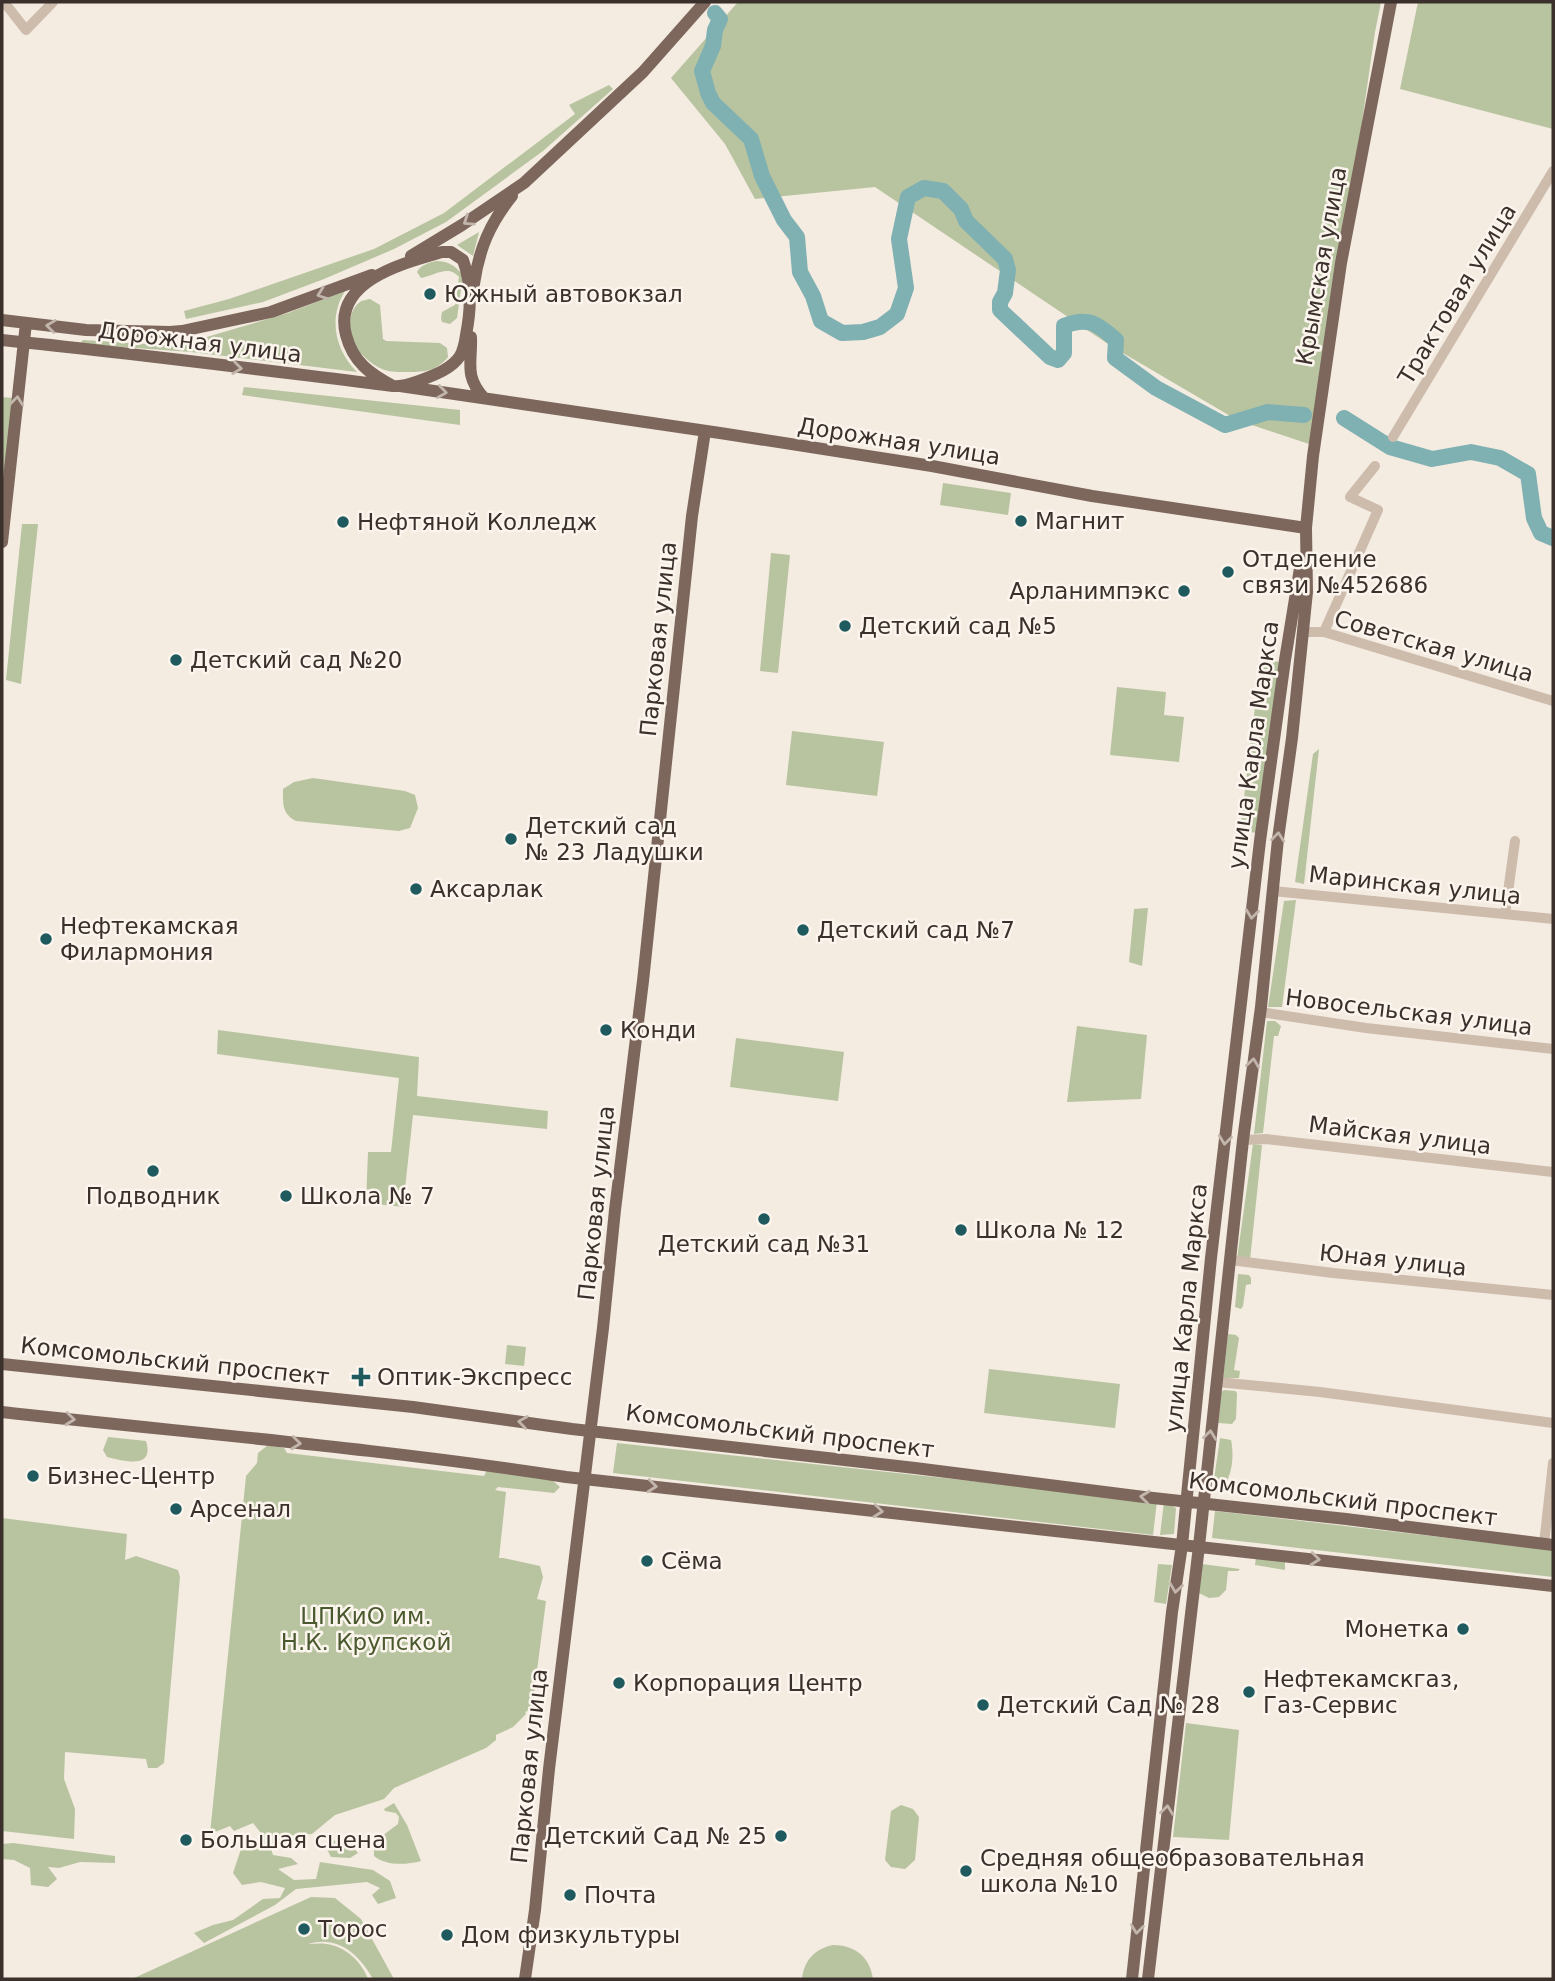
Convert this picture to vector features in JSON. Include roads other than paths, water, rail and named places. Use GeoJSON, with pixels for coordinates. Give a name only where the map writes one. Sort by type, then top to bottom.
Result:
{"type":"FeatureCollection","features":[{"type":"Feature","properties":{"kind":"main road"},"geometry":{"type":"LineString","coordinates":[[484,398],[476,389],[470,374],[471,299],[480,253],[497,214],[524,183],[620,94],[705,2]]}},
{"type":"Feature","properties":{"kind":"main road","name":"Крымская улица"},"geometry":{"type":"LineString","coordinates":[[1306,534],[1316,434],[1341,263],[1391,2]]}},
{"type":"Feature","properties":{"kind":"main road","name":"Дорожная улица"},"geometry":{"type":"LineString","coordinates":[[2,320],[86,330],[170,332],[271,313],[389,268],[462,225],[524,183]]}},
{"type":"Feature","properties":{"kind":"main road"},"geometry":{"type":"LineString","coordinates":[[470,315],[464,346],[460,356],[451,365],[434,375],[396,386],[369,372],[360,364],[348,343],[344,320],[345,310],[352,297],[389,268],[442,252],[451,252],[463,260],[471,299]]}},
{"type":"Feature","properties":{"kind":"main road"},"geometry":{"type":"LineString","coordinates":[[2,541],[26,323]]}},
{"type":"Feature","properties":{"kind":"main road"},"geometry":{"type":"LineString","coordinates":[[79,349],[74,337],[86,330]]}},
{"type":"Feature","properties":{"kind":"main road","name":"Дорожная улица"},"geometry":{"type":"LineString","coordinates":[[2,340],[484,398],[932,466],[1306,534]]}},
{"type":"Feature","properties":{"kind":"main road","name":"Парковая улица"},"geometry":{"type":"LineString","coordinates":[[525,1979],[640,1004],[692,516],[705,431]]}},
{"type":"Feature","properties":{"kind":"main road","name":"улица Карла Маркса"},"geometry":{"type":"LineString","coordinates":[[1148,1979],[1303,632],[1307,592],[1306,534]]}},
{"type":"Feature","properties":{"kind":"main road","name":"улица Карла Маркса"},"geometry":{"type":"LineString","coordinates":[[1132,1979],[1248,943],[1285,660],[1306,534]]}},
{"type":"Feature","properties":{"kind":"main road"},"geometry":{"type":"LineString","coordinates":[[1248,943],[1268,946]]}},
{"type":"Feature","properties":{"kind":"main road","name":"Комсомольский проспект"},"geometry":{"type":"LineString","coordinates":[[2,1364],[400,1406],[590,1431],[1548,1544]]}},
{"type":"Feature","properties":{"kind":"main road"},"geometry":{"type":"LineString","coordinates":[[2,1412],[485,1464],[584,1478],[1553,1586]]}},
{"type":"Feature","properties":{"kind":"street"},"geometry":{"type":"LineString","coordinates":[[4,2],[26,30],[53,2]]}},
{"type":"Feature","properties":{"kind":"street","name":"Трактовая улица"},"geometry":{"type":"LineString","coordinates":[[1393,437],[1553,171]]}},
{"type":"Feature","properties":{"kind":"street"},"geometry":{"type":"LineString","coordinates":[[1324,632],[1378,510],[1350,497],[1375,466]]}},
{"type":"Feature","properties":{"kind":"street","name":"Советская улица"},"geometry":{"type":"LineString","coordinates":[[1303,632],[1324,632],[1553,701]]}},
{"type":"Feature","properties":{"kind":"street"},"geometry":{"type":"LineString","coordinates":[[1505,914],[1515,841]]}},
{"type":"Feature","properties":{"kind":"street","name":"Маринская улица"},"geometry":{"type":"LineString","coordinates":[[1273,891],[1553,919]]}},
{"type":"Feature","properties":{"kind":"street","name":"Новосельская улица"},"geometry":{"type":"LineString","coordinates":[[1260,1012],[1366,1028],[1553,1049]]}},
{"type":"Feature","properties":{"kind":"street","name":"Майская улица"},"geometry":{"type":"LineString","coordinates":[[1243,1140],[1266,1139],[1553,1172]]}},
{"type":"Feature","properties":{"kind":"street","name":"Юная улица"},"geometry":{"type":"LineString","coordinates":[[1230,1260],[1553,1295]]}},
{"type":"Feature","properties":{"kind":"street"},"geometry":{"type":"LineString","coordinates":[[1217,1382],[1320,1392],[1553,1423]]}},
{"type":"Feature","properties":{"kind":"street"},"geometry":{"type":"LineString","coordinates":[[1548,1544],[1553,1463]]}},
{"type":"Feature","properties":{"kind":"waterway"},"geometry":{"type":"LineString","coordinates":[[715,13],[720,19],[713,46],[702,71],[708,93],[713,103],[751,139],[762,176],[784,220],[797,237],[800,272],[813,296],[821,321],[842,333],[863,332],[880,327],[897,314],[906,288],[899,239],[908,197],[924,188],[943,191],[961,209],[966,221],[1005,259],[1008,270],[1000,310],[1050,357],[1058,360],[1064,353],[1064,326],[1080,322],[1092,323],[1116,340],[1115,358],[1156,388],[1225,425],[1268,412],[1304,415]]}},
{"type":"Feature","properties":{"kind":"waterway"},"geometry":{"type":"LineString","coordinates":[[1344,418],[1390,447],[1432,459],[1471,452],[1500,458],[1528,474],[1534,518],[1541,533],[1553,538]]}},
{"type":"Feature","properties":{"kind":"place","name":"Южный автовокзал"},"geometry":{"type":"Point","coordinates":[430,294]}},
{"type":"Feature","properties":{"kind":"place","name":"Магнит"},"geometry":{"type":"Point","coordinates":[1021,521]}},
{"type":"Feature","properties":{"kind":"place","name":"Нефтяной Колледж"},"geometry":{"type":"Point","coordinates":[343,522]}},
{"type":"Feature","properties":{"kind":"place","name":"Отделение связи №452686"},"geometry":{"type":"Point","coordinates":[1228,572]}},
{"type":"Feature","properties":{"kind":"place","name":"Арланимпэкс"},"geometry":{"type":"Point","coordinates":[1184,591]}},
{"type":"Feature","properties":{"kind":"place","name":"Детский сад №5"},"geometry":{"type":"Point","coordinates":[845,626]}},
{"type":"Feature","properties":{"kind":"place","name":"Детский сад №20"},"geometry":{"type":"Point","coordinates":[176,660]}},
{"type":"Feature","properties":{"kind":"place","name":"Детский сад № 23 Ладушки"},"geometry":{"type":"Point","coordinates":[511,839]}},
{"type":"Feature","properties":{"kind":"place","name":"Аксарлак"},"geometry":{"type":"Point","coordinates":[416,889]}},
{"type":"Feature","properties":{"kind":"place","name":"Детский сад №7"},"geometry":{"type":"Point","coordinates":[803,930]}},
{"type":"Feature","properties":{"kind":"place","name":"Нефтекамская Филармония"},"geometry":{"type":"Point","coordinates":[46,939]}},
{"type":"Feature","properties":{"kind":"place","name":"Конди"},"geometry":{"type":"Point","coordinates":[606,1030]}},
{"type":"Feature","properties":{"kind":"place","name":"Подводник"},"geometry":{"type":"Point","coordinates":[153,1171]}},
{"type":"Feature","properties":{"kind":"place","name":"Школа № 7"},"geometry":{"type":"Point","coordinates":[286,1196]}},
{"type":"Feature","properties":{"kind":"place","name":"Детский сад №31"},"geometry":{"type":"Point","coordinates":[764,1219]}},
{"type":"Feature","properties":{"kind":"place","name":"Школа № 12"},"geometry":{"type":"Point","coordinates":[961,1230]}},
{"type":"Feature","properties":{"kind":"place","name":"Оптик-Экспресс"},"geometry":{"type":"Point","coordinates":[361,1377]}},
{"type":"Feature","properties":{"kind":"place","name":"Бизнес-Центр"},"geometry":{"type":"Point","coordinates":[33,1476]}},
{"type":"Feature","properties":{"kind":"place","name":"Арсенал"},"geometry":{"type":"Point","coordinates":[176,1509]}},
{"type":"Feature","properties":{"kind":"place","name":"Сёма"},"geometry":{"type":"Point","coordinates":[647,1561]}},
{"type":"Feature","properties":{"kind":"place","name":"Монетка"},"geometry":{"type":"Point","coordinates":[1463,1629]}},
{"type":"Feature","properties":{"kind":"place","name":"Корпорация Центр"},"geometry":{"type":"Point","coordinates":[619,1683]}},
{"type":"Feature","properties":{"kind":"place","name":"Нефтекамскгаз, Газ-Сервис"},"geometry":{"type":"Point","coordinates":[1249,1692]}},
{"type":"Feature","properties":{"kind":"place","name":"Детский Сад № 28"},"geometry":{"type":"Point","coordinates":[983,1705]}},
{"type":"Feature","properties":{"kind":"place","name":"Детский Сад № 25"},"geometry":{"type":"Point","coordinates":[781,1836]}},
{"type":"Feature","properties":{"kind":"place","name":"Большая сцена"},"geometry":{"type":"Point","coordinates":[186,1840]}},
{"type":"Feature","properties":{"kind":"place","name":"Средняя общеобразовательная школа №10"},"geometry":{"type":"Point","coordinates":[966,1871]}},
{"type":"Feature","properties":{"kind":"place","name":"Почта"},"geometry":{"type":"Point","coordinates":[570,1895]}},
{"type":"Feature","properties":{"kind":"place","name":"Торос"},"geometry":{"type":"Point","coordinates":[304,1929]}},
{"type":"Feature","properties":{"kind":"place","name":"Дом физкультуры"},"geometry":{"type":"Point","coordinates":[447,1935]}},
{"type":"Feature","properties":{"kind":"park label","name":"ЦПКиО им. Н.К. Крупской"},"geometry":{"type":"Point","coordinates":[366,1629]}}]}
